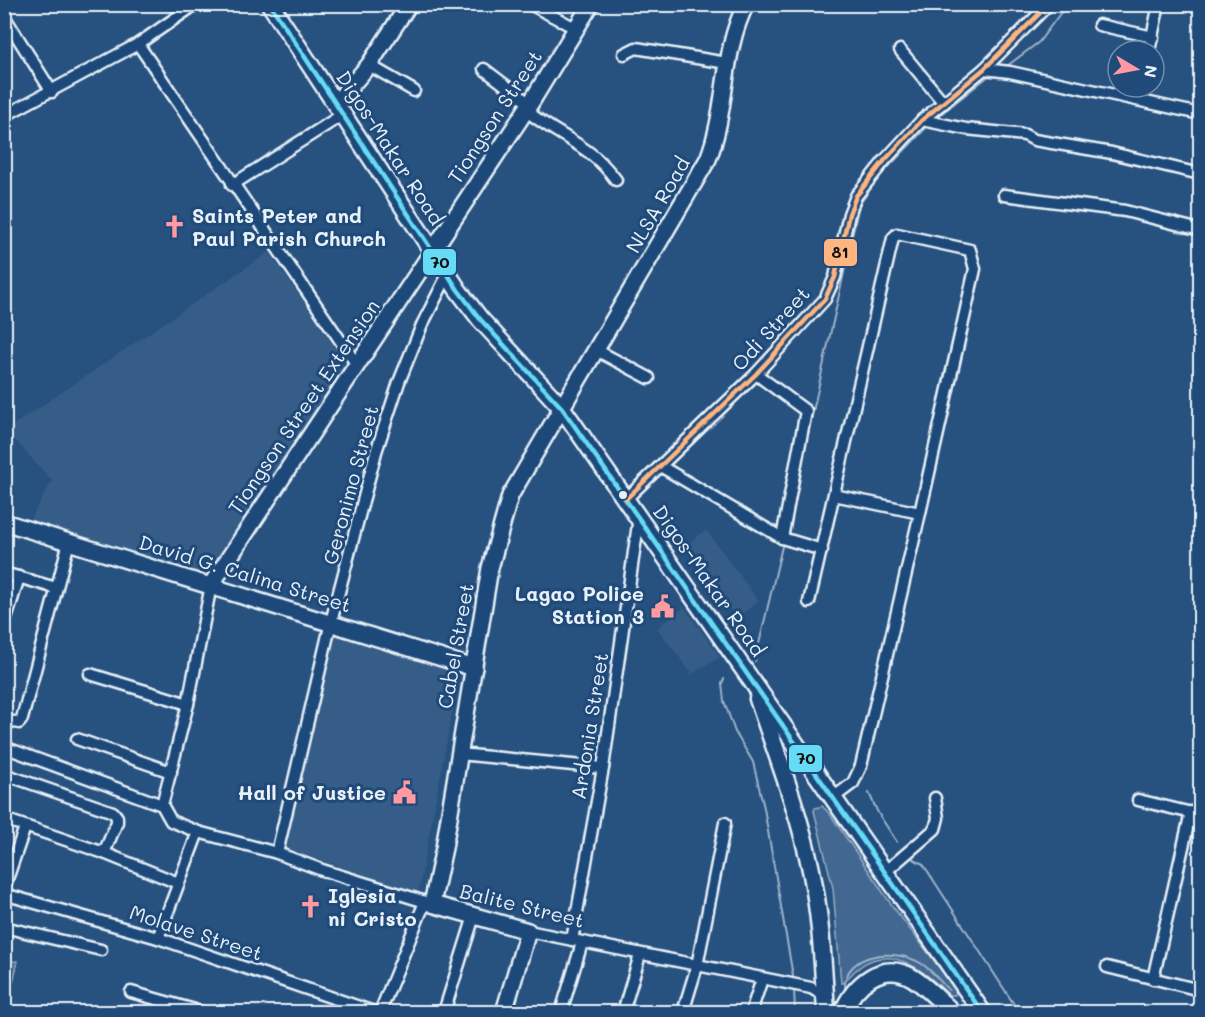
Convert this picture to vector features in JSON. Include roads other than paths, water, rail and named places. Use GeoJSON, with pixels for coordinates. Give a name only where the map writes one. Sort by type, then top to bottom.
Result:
{"type":"FeatureCollection","features":[{"type":"Feature","properties":{"kind":"main road","name":"Digos-Makar Road"},"geometry":{"type":"LineString","coordinates":[[270,4],[448,274],[480,319],[562,408],[982,1012]]}},
{"type":"Feature","properties":{"kind":"main road"},"geometry":{"type":"LineString","coordinates":[[751,678],[805,840],[818,913],[825,1004]]}},
{"type":"Feature","properties":{"kind":"main road"},"geometry":{"type":"LineString","coordinates":[[843,1012],[854,991],[863,981],[891,971],[912,977],[952,1012]]}},
{"type":"Feature","properties":{"kind":"street"},"geometry":{"type":"LineString","coordinates":[[4,116],[138,44],[196,4]]}},
{"type":"Feature","properties":{"kind":"street"},"geometry":{"type":"LineString","coordinates":[[232,185],[339,109],[409,4]]}},
{"type":"Feature","properties":{"kind":"street"},"geometry":{"type":"LineString","coordinates":[[530,4],[575,28]]}},
{"type":"Feature","properties":{"kind":"street","name":"Tiongson Street"},"geometry":{"type":"LineString","coordinates":[[433,252],[530,104],[591,4]]}},
{"type":"Feature","properties":{"kind":"street","name":"NLSA Road"},"geometry":{"type":"LineString","coordinates":[[562,408],[598,351],[708,159],[723,97],[730,43],[746,4]]}},
{"type":"Feature","properties":{"kind":"street","name":"Odi Street"},"geometry":{"type":"LineString","coordinates":[[626,499],[756,374],[825,299],[835,277],[849,214],[856,196],[885,160],[922,120],[984,69],[1049,4]]}},
{"type":"Feature","properties":{"kind":"street"},"geometry":{"type":"LineString","coordinates":[[1099,25],[1153,37],[1159,4]]}},
{"type":"Feature","properties":{"kind":"street"},"geometry":{"type":"LineString","coordinates":[[4,16],[52,92]]}},
{"type":"Feature","properties":{"kind":"street"},"geometry":{"type":"LineString","coordinates":[[138,44],[232,185],[357,365]]}},
{"type":"Feature","properties":{"kind":"street"},"geometry":{"type":"LineString","coordinates":[[624,54],[636,48],[727,63]]}},
{"type":"Feature","properties":{"kind":"street"},"geometry":{"type":"LineString","coordinates":[[900,50],[944,103]]}},
{"type":"Feature","properties":{"kind":"street"},"geometry":{"type":"LineString","coordinates":[[369,65],[414,91]]}},
{"type":"Feature","properties":{"kind":"street"},"geometry":{"type":"LineString","coordinates":[[484,69],[530,104],[532,115],[578,142],[603,163],[616,180]]}},
{"type":"Feature","properties":{"kind":"street"},"geometry":{"type":"LineString","coordinates":[[984,69],[1010,72],[1200,114]]}},
{"type":"Feature","properties":{"kind":"street"},"geometry":{"type":"LineString","coordinates":[[922,120],[966,129],[1024,135],[1034,140],[1113,153],[1200,174]]}},
{"type":"Feature","properties":{"kind":"street"},"geometry":{"type":"LineString","coordinates":[[1004,195],[1125,211],[1200,230]]}},
{"type":"Feature","properties":{"kind":"street"},"geometry":{"type":"LineString","coordinates":[[809,602],[893,238],[897,234],[970,250],[975,269],[861,766],[853,783],[833,798]]}},
{"type":"Feature","properties":{"kind":"street","name":"Tiongson Street Extension"},"geometry":{"type":"LineString","coordinates":[[211,585],[433,252]]}},
{"type":"Feature","properties":{"kind":"street","name":"Geronimo Street"},"geometry":{"type":"LineString","coordinates":[[277,853],[331,622],[376,452],[399,382],[426,316],[448,274]]}},
{"type":"Feature","properties":{"kind":"street"},"geometry":{"type":"LineString","coordinates":[[598,351],[649,378]]}},
{"type":"Feature","properties":{"kind":"street"},"geometry":{"type":"LineString","coordinates":[[756,374],[806,411],[782,538]]}},
{"type":"Feature","properties":{"kind":"street","name":"Cabel Street"},"geometry":{"type":"LineString","coordinates":[[428,903],[459,754],[490,568],[510,496],[562,408]]}},
{"type":"Feature","properties":{"kind":"street"},"geometry":{"type":"LineString","coordinates":[[662,466],[782,538],[822,550]]}},
{"type":"Feature","properties":{"kind":"street"},"geometry":{"type":"LineString","coordinates":[[834,495],[920,513]]}},
{"type":"Feature","properties":{"kind":"street","name":"Ardonia Street"},"geometry":{"type":"LineString","coordinates":[[561,1012],[577,942],[639,517]]}},
{"type":"Feature","properties":{"kind":"street","name":"David G. Calina Street"},"geometry":{"type":"LineString","coordinates":[[4,522],[474,668]]}},
{"type":"Feature","properties":{"kind":"street"},"geometry":{"type":"LineString","coordinates":[[4,720],[20,723],[22,719],[69,542]]}},
{"type":"Feature","properties":{"kind":"street"},"geometry":{"type":"LineString","coordinates":[[4,573],[56,588]]}},
{"type":"Feature","properties":{"kind":"street"},"geometry":{"type":"LineString","coordinates":[[4,626],[19,577]]}},
{"type":"Feature","properties":{"kind":"street"},"geometry":{"type":"LineString","coordinates":[[4,747],[162,805],[188,704],[211,585]]}},
{"type":"Feature","properties":{"kind":"street"},"geometry":{"type":"LineString","coordinates":[[90,674],[188,704]]}},
{"type":"Feature","properties":{"kind":"street"},"geometry":{"type":"LineString","coordinates":[[77,739],[171,772]]}},
{"type":"Feature","properties":{"kind":"street"},"geometry":{"type":"LineString","coordinates":[[459,754],[603,768]]}},
{"type":"Feature","properties":{"kind":"street"},"geometry":{"type":"LineString","coordinates":[[4,774],[113,812],[117,817],[117,822],[104,853]]}},
{"type":"Feature","properties":{"kind":"street"},"geometry":{"type":"LineString","coordinates":[[885,872],[935,829],[938,818],[934,798]]}},
{"type":"Feature","properties":{"kind":"street"},"geometry":{"type":"LineString","coordinates":[[1138,800],[1196,814],[1153,979]]}},
{"type":"Feature","properties":{"kind":"street","name":"Balite Street"},"geometry":{"type":"LineString","coordinates":[[162,805],[171,821],[198,832],[277,853],[322,870],[428,903],[528,931],[795,986],[825,1004]]}},
{"type":"Feature","properties":{"kind":"street"},"geometry":{"type":"LineString","coordinates":[[4,819],[104,853],[178,883]]}},
{"type":"Feature","properties":{"kind":"street"},"geometry":{"type":"LineString","coordinates":[[683,1012],[697,966],[724,823]]}},
{"type":"Feature","properties":{"kind":"street"},"geometry":{"type":"LineString","coordinates":[[4,888],[25,827]]}},
{"type":"Feature","properties":{"kind":"street"},"geometry":{"type":"LineString","coordinates":[[158,938],[198,832]]}},
{"type":"Feature","properties":{"kind":"street","name":"Molave Street"},"geometry":{"type":"LineString","coordinates":[[4,894],[158,938],[374,1012]]}},
{"type":"Feature","properties":{"kind":"street"},"geometry":{"type":"LineString","coordinates":[[380,1012],[428,903]]}},
{"type":"Feature","properties":{"kind":"street"},"geometry":{"type":"LineString","coordinates":[[444,1012],[474,916]]}},
{"type":"Feature","properties":{"kind":"street"},"geometry":{"type":"LineString","coordinates":[[4,927],[101,950]]}},
{"type":"Feature","properties":{"kind":"street"},"geometry":{"type":"LineString","coordinates":[[504,1012],[528,931]]}},
{"type":"Feature","properties":{"kind":"street"},"geometry":{"type":"LineString","coordinates":[[623,1012],[640,955]]}},
{"type":"Feature","properties":{"kind":"street"},"geometry":{"type":"LineString","coordinates":[[1107,967],[1200,990]]}},
{"type":"Feature","properties":{"kind":"street"},"geometry":{"type":"LineString","coordinates":[[751,1012],[762,979]]}},
{"type":"Feature","properties":{"kind":"street"},"geometry":{"type":"LineString","coordinates":[[131,992],[202,1012]]}},
{"type":"Feature","properties":{"kind":"waterway"},"geometry":{"type":"LineString","coordinates":[[1007,66],[1039,42],[1067,4]]}},
{"type":"Feature","properties":{"kind":"waterway"},"geometry":{"type":"LineString","coordinates":[[936,118],[990,75]]}},
{"type":"Feature","properties":{"kind":"waterway"},"geometry":{"type":"LineString","coordinates":[[804,452],[859,205],[880,176],[925,129]]}},
{"type":"Feature","properties":{"kind":"waterway"},"geometry":{"type":"LineString","coordinates":[[755,661],[783,542]]}},
{"type":"Feature","properties":{"kind":"waterway"},"geometry":{"type":"LineString","coordinates":[[724,679],[722,683],[724,701],[735,732],[753,762],[764,808],[794,982]]}},
{"type":"Feature","properties":{"kind":"waterway"},"geometry":{"type":"LineString","coordinates":[[869,793],[878,813],[897,842]]}},
{"type":"Feature","properties":{"kind":"waterway"},"geometry":{"type":"LineString","coordinates":[[910,857],[923,864],[1019,1012]]}},
{"type":"Feature","properties":{"kind":"waterway"},"geometry":{"type":"LineString","coordinates":[[845,989],[847,976],[853,967],[862,960],[886,955],[899,956],[922,964],[949,990]]}},
{"type":"Feature","properties":{"kind":"waterway"},"geometry":{"type":"LineString","coordinates":[[794,988],[795,1012]]}},
{"type":"Feature","properties":{"kind":"place","name":"Saints Peter and Paul Parish Church"},"geometry":{"type":"Point","coordinates":[174,227]}},
{"type":"Feature","properties":{"kind":"place","name":"Lagao Police Station 3"},"geometry":{"type":"Point","coordinates":[662,606]}},
{"type":"Feature","properties":{"kind":"place","name":"Hall of Justice"},"geometry":{"type":"Point","coordinates":[404,793]}},
{"type":"Feature","properties":{"kind":"place","name":"Iglesia ni Cristo"},"geometry":{"type":"Point","coordinates":[310,907]}}]}
